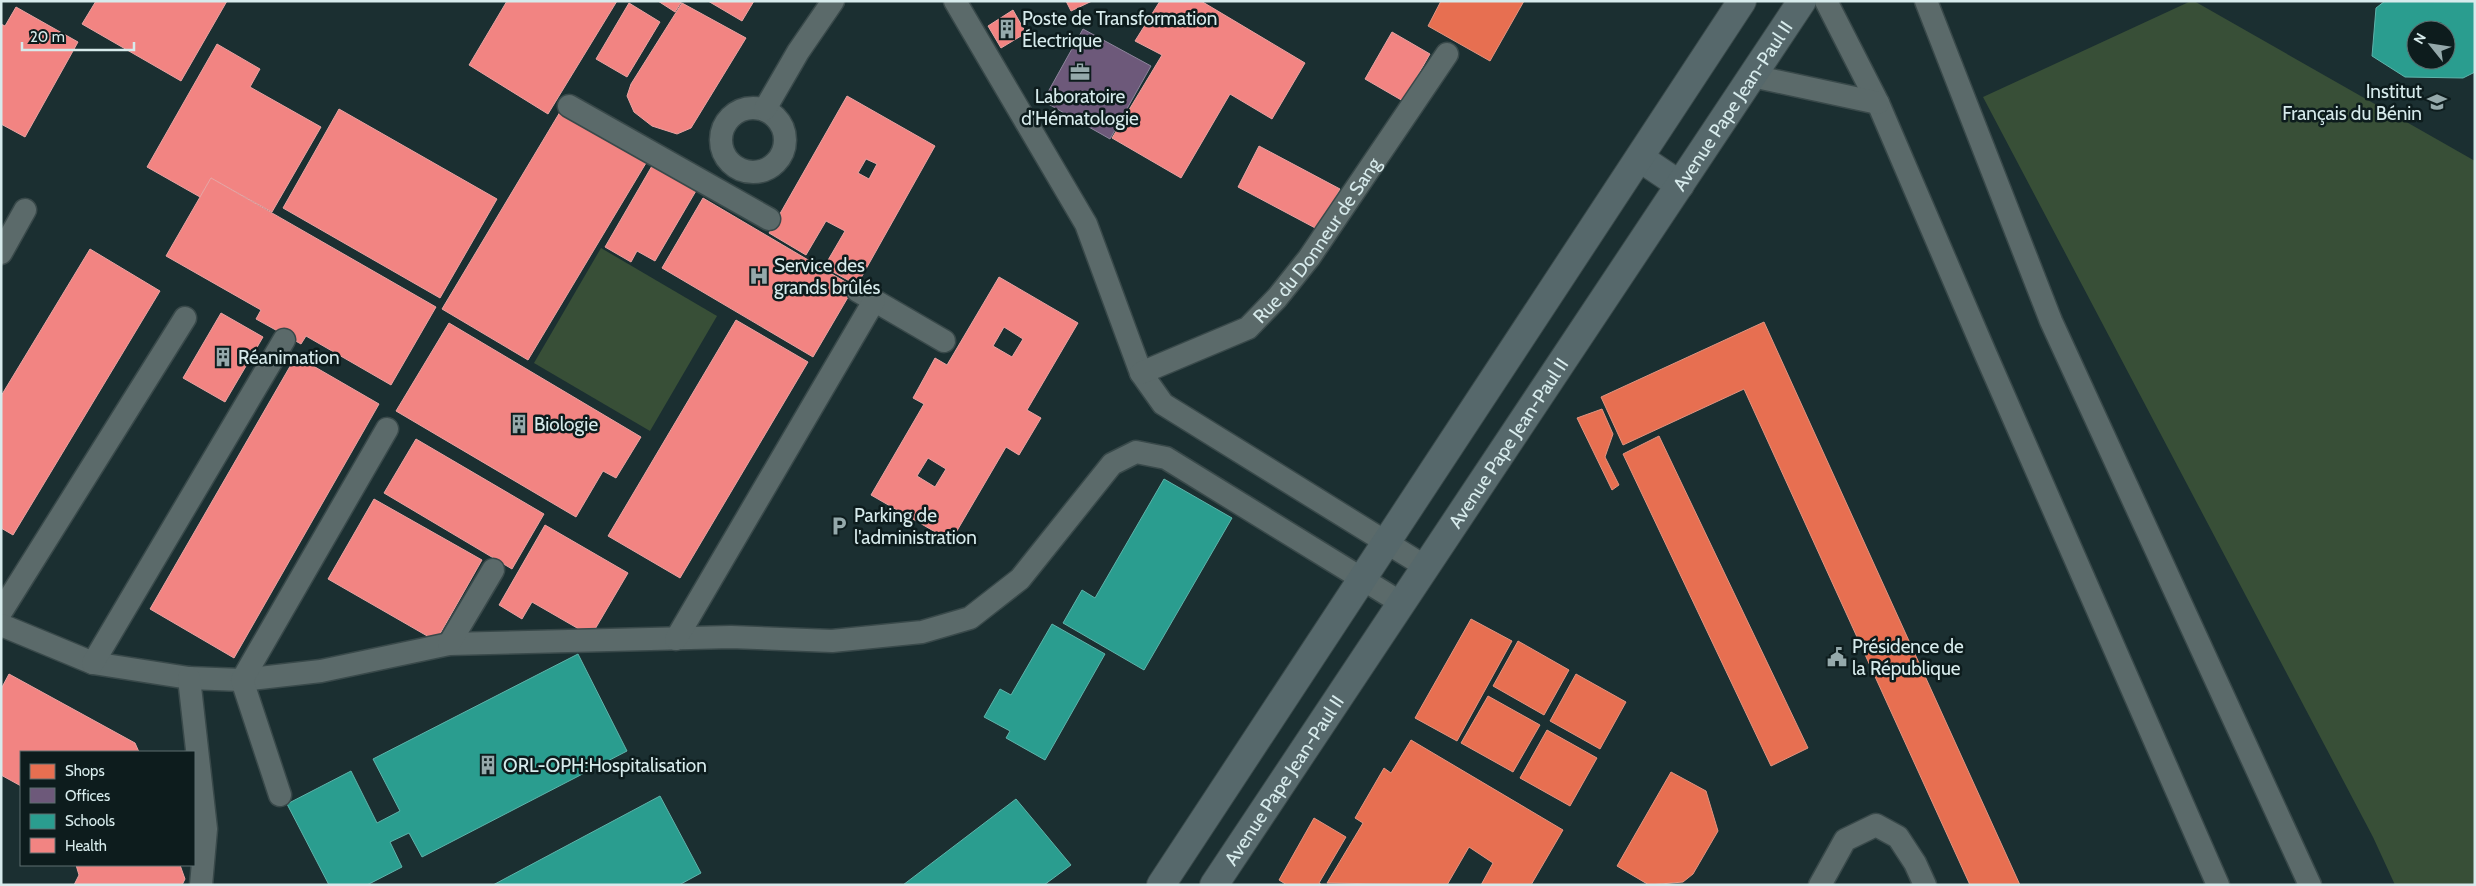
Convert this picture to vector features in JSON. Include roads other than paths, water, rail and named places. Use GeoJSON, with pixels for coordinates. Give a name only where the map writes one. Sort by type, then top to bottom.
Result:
{"type":"FeatureCollection","features":[{"type":"Feature","properties":{"kind":"main road"},"geometry":{"type":"LineString","coordinates":[[1161,885],[1364,579],[1742,1]]}},
{"type":"Feature","properties":{"kind":"main road","name":"Avenue Pape Jean-Paul II"},"geometry":{"type":"LineString","coordinates":[[1214,885],[1403,604],[1802,1]]}},
{"type":"Feature","properties":{"kind":"main road"},"geometry":{"type":"LineString","coordinates":[[1640,158],[1680,185]]}},
{"type":"Feature","properties":{"kind":"lane"},"geometry":{"type":"LineString","coordinates":[[765,109],[798,52],[833,1]]}},
{"type":"Feature","properties":{"kind":"lane"},"geometry":{"type":"LineString","coordinates":[[955,1],[1086,224],[1141,374],[1163,404],[1426,567]]}},
{"type":"Feature","properties":{"kind":"lane"},"geometry":{"type":"LineString","coordinates":[[1826,1],[1878,103],[2218,885]]}},
{"type":"Feature","properties":{"kind":"lane"},"geometry":{"type":"LineString","coordinates":[[1926,1],[2051,321],[2310,885]]}},
{"type":"Feature","properties":{"kind":"lane","name":"Rue du Donneur de Sang"},"geometry":{"type":"LineString","coordinates":[[1141,374],[1248,328],[1308,258],[1447,54]]}},
{"type":"Feature","properties":{"kind":"lane"},"geometry":{"type":"LineString","coordinates":[[1752,76],[1878,103]]}},
{"type":"Feature","properties":{"kind":"lane"},"geometry":{"type":"LineString","coordinates":[[569,106],[769,218]]}},
{"type":"Feature","properties":{"kind":"lane"},"geometry":{"type":"LineString","coordinates":[[745,108],[765,109],[781,123],[786,143],[778,162],[761,172],[741,172],[725,158],[720,139],[728,119],[745,108]]}},
{"type":"Feature","properties":{"kind":"lane"},"geometry":{"type":"LineString","coordinates":[[718,190],[733,165]]}},
{"type":"Feature","properties":{"kind":"lane"},"geometry":{"type":"LineString","coordinates":[[1,252],[25,210]]}},
{"type":"Feature","properties":{"kind":"lane"},"geometry":{"type":"LineString","coordinates":[[676,639],[866,296],[944,341]]}},
{"type":"Feature","properties":{"kind":"lane"},"geometry":{"type":"LineString","coordinates":[[1,612],[185,318]]}},
{"type":"Feature","properties":{"kind":"lane"},"geometry":{"type":"LineString","coordinates":[[93,663],[284,340]]}},
{"type":"Feature","properties":{"kind":"lane"},"geometry":{"type":"LineString","coordinates":[[280,796],[242,680],[387,429]]}},
{"type":"Feature","properties":{"kind":"lane"},"geometry":{"type":"LineString","coordinates":[[1,625],[93,663],[189,678],[242,680],[321,672],[449,644],[493,641],[731,638],[832,641],[922,632],[970,618],[1020,579],[1112,464],[1136,452],[1166,458],[1403,604]]}},
{"type":"Feature","properties":{"kind":"lane"},"geometry":{"type":"LineString","coordinates":[[449,644],[493,570]]}},
{"type":"Feature","properties":{"kind":"lane"},"geometry":{"type":"LineString","coordinates":[[189,678],[206,829],[201,885]]}},
{"type":"Feature","properties":{"kind":"lane"},"geometry":{"type":"LineString","coordinates":[[1820,885],[1844,840],[1876,825],[1898,837],[1915,863],[1925,885]]}},
{"type":"Feature","properties":{"kind":"place","name":"Poste de Transformation Électrique"},"geometry":{"type":"Point","coordinates":[1007,29]}},
{"type":"Feature","properties":{"kind":"place","name":"Laboratoire d'Hématologie"},"geometry":{"type":"Point","coordinates":[1080,72]}},
{"type":"Feature","properties":{"kind":"place","name":"Institut Français du Bénin"},"geometry":{"type":"Point","coordinates":[2437,102]}},
{"type":"Feature","properties":{"kind":"place","name":"Service des grands brûlés"},"geometry":{"type":"Point","coordinates":[759,276]}},
{"type":"Feature","properties":{"kind":"place","name":"Réanimation"},"geometry":{"type":"Point","coordinates":[223,357]}},
{"type":"Feature","properties":{"kind":"place","name":"Biologie"},"geometry":{"type":"Point","coordinates":[519,424]}},
{"type":"Feature","properties":{"kind":"place","name":"Parking de l'administration"},"geometry":{"type":"Point","coordinates":[839,526]}},
{"type":"Feature","properties":{"kind":"place","name":"Présidence de la République"},"geometry":{"type":"Point","coordinates":[1837,657]}},
{"type":"Feature","properties":{"kind":"place","name":"ORL-OPH:Hospitalisation"},"geometry":{"type":"Point","coordinates":[488,765]}}]}
